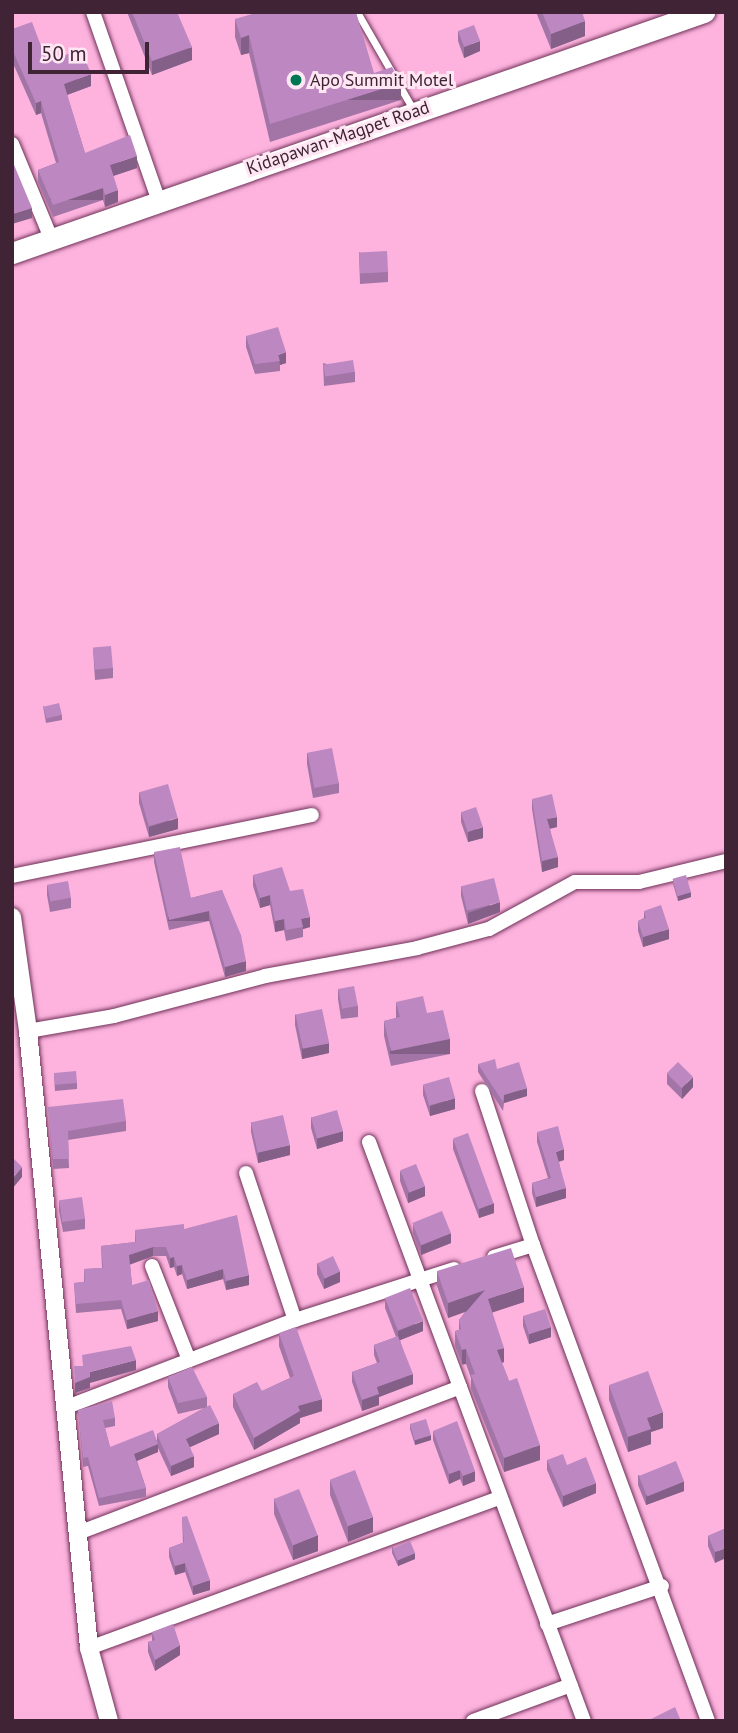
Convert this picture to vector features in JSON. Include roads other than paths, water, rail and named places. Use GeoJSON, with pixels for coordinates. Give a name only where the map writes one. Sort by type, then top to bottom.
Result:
{"type":"FeatureCollection","features":[{"type":"Feature","properties":{"kind":"main road","name":"Kidapawan-Magpet Road"},"geometry":{"type":"LineString","coordinates":[[12,253],[704,12]]}},
{"type":"Feature","properties":{"kind":"street"},"geometry":{"type":"LineString","coordinates":[[93,12],[159,201]]}},
{"type":"Feature","properties":{"kind":"street"},"geometry":{"type":"LineString","coordinates":[[12,144],[51,238]]}},
{"type":"Feature","properties":{"kind":"street"},"geometry":{"type":"LineString","coordinates":[[12,876],[312,815]]}},
{"type":"Feature","properties":{"kind":"street"},"geometry":{"type":"LineString","coordinates":[[28,1031],[114,1016],[265,976],[477,932],[575,882],[639,883],[726,862]]}},
{"type":"Feature","properties":{"kind":"street"},"geometry":{"type":"LineString","coordinates":[[12,917],[28,1031],[89,1648],[109,1721]]}},
{"type":"Feature","properties":{"kind":"street"},"geometry":{"type":"LineString","coordinates":[[481,1091],[533,1245],[662,1586],[708,1721]]}},
{"type":"Feature","properties":{"kind":"street"},"geometry":{"type":"LineString","coordinates":[[369,1142],[418,1281],[584,1721]]}},
{"type":"Feature","properties":{"kind":"street"},"geometry":{"type":"LineString","coordinates":[[246,1174],[295,1320]]}},
{"type":"Feature","properties":{"kind":"street"},"geometry":{"type":"LineString","coordinates":[[64,1408],[295,1320],[533,1245]]}},
{"type":"Feature","properties":{"kind":"street"},"geometry":{"type":"LineString","coordinates":[[152,1266],[189,1360]]}},
{"type":"Feature","properties":{"kind":"street"},"geometry":{"type":"LineString","coordinates":[[78,1533],[460,1387]]}},
{"type":"Feature","properties":{"kind":"street"},"geometry":{"type":"LineString","coordinates":[[89,1648],[500,1498]]}},
{"type":"Feature","properties":{"kind":"street"},"geometry":{"type":"LineString","coordinates":[[547,1624],[662,1586]]}},
{"type":"Feature","properties":{"kind":"street"},"geometry":{"type":"LineString","coordinates":[[473,1721],[571,1685]]}},
{"type":"Feature","properties":{"kind":"lane"},"geometry":{"type":"LineString","coordinates":[[357,12],[414,111]]}},
{"type":"Feature","properties":{"kind":"place","name":"Apo Summit Motel"},"geometry":{"type":"Point","coordinates":[296,80]}}]}
